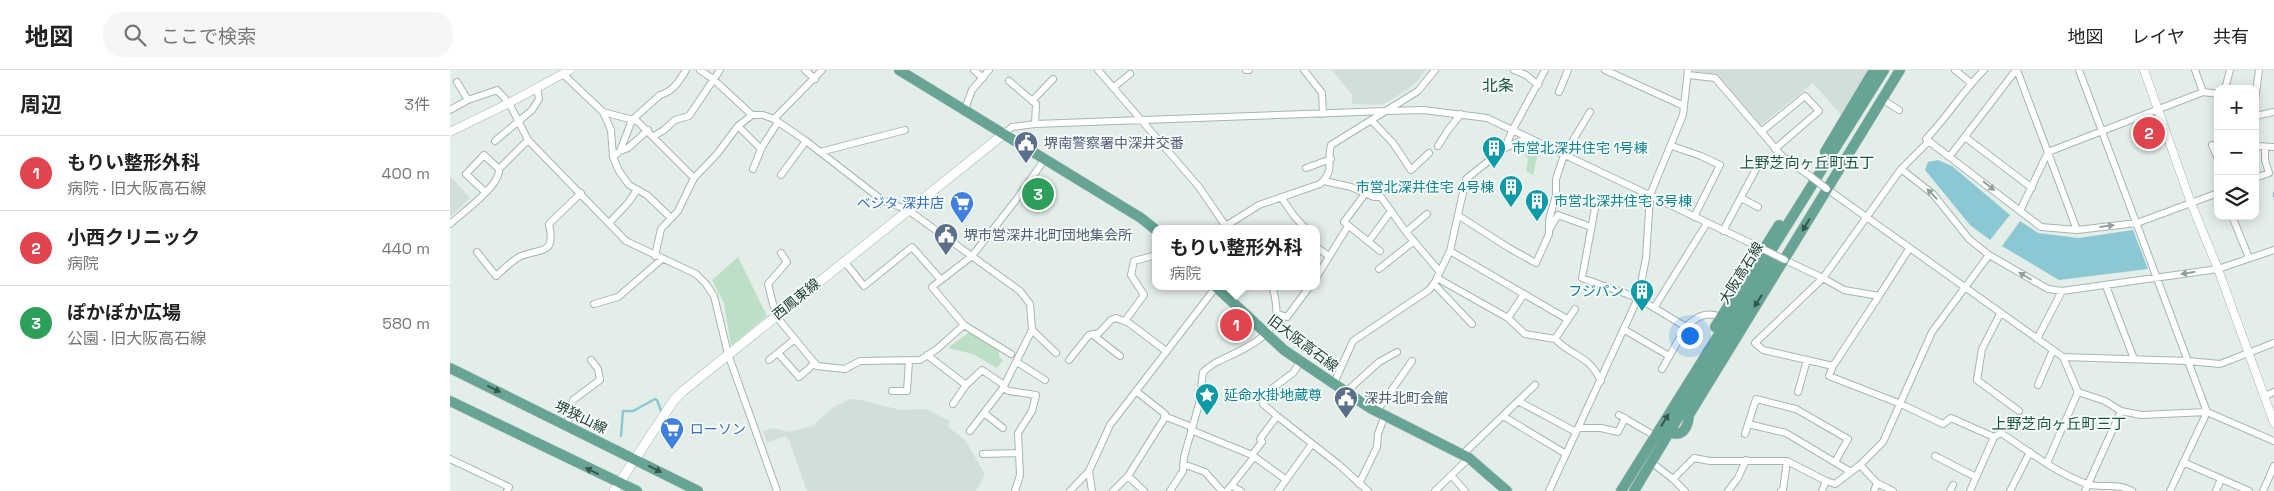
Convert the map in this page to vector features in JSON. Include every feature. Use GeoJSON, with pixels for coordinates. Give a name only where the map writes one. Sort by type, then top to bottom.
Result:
{"type":"FeatureCollection","features":[{"type":"Feature","properties":{"kind":"main road"},"geometry":{"type":"LineString","coordinates":[[899,70],[1005,133],[1141,218],[1152,227]]}},
{"type":"Feature","properties":{"kind":"main road"},"geometry":{"type":"LineString","coordinates":[[1684,388],[1686,375],[1721,316],[1810,176],[1874,70]]}},
{"type":"Feature","properties":{"kind":"main road","name":"大阪高石線"},"geometry":{"type":"LineString","coordinates":[[1621,491],[1884,70]]}},
{"type":"Feature","properties":{"kind":"main road","name":"大阪高石線"},"geometry":{"type":"LineString","coordinates":[[1634,491],[1891,70]]}},
{"type":"Feature","properties":{"kind":"main road"},"geometry":{"type":"LineString","coordinates":[[1669,432],[1675,435],[1680,434],[1686,429],[1689,414],[1900,70]]}},
{"type":"Feature","properties":{"kind":"main road","name":"西鳳東線"},"geometry":{"type":"LineString","coordinates":[[616,487],[674,400],[728,354],[1005,133]]}},
{"type":"Feature","properties":{"kind":"main road","name":"旧大阪高石線"},"geometry":{"type":"LineString","coordinates":[[1219,290],[1266,334],[1301,361],[1381,413],[1466,456],[1507,491]]}},
{"type":"Feature","properties":{"kind":"main road","name":"堺狭山線"},"geometry":{"type":"LineString","coordinates":[[450,368],[698,491]]}},
{"type":"Feature","properties":{"kind":"main road"},"geometry":{"type":"LineString","coordinates":[[450,400],[616,487],[637,491]]}},
{"type":"Feature","properties":{"kind":"street"},"geometry":{"type":"LineString","coordinates":[[620,151],[632,120],[660,96],[666,94],[674,87],[686,70]]}},
{"type":"Feature","properties":{"kind":"street"},"geometry":{"type":"LineString","coordinates":[[700,70],[713,79],[752,115]]}},
{"type":"Feature","properties":{"kind":"street"},"geometry":{"type":"LineString","coordinates":[[654,136],[675,120],[689,116],[720,70]]}},
{"type":"Feature","properties":{"kind":"street"},"geometry":{"type":"LineString","coordinates":[[805,70],[814,80]]}},
{"type":"Feature","properties":{"kind":"street"},"geometry":{"type":"LineString","coordinates":[[753,169],[776,121],[822,70]]}},
{"type":"Feature","properties":{"kind":"street"},"geometry":{"type":"LineString","coordinates":[[974,70],[983,78]]}},
{"type":"Feature","properties":{"kind":"street"},"geometry":{"type":"LineString","coordinates":[[965,110],[972,90],[989,70]]}},
{"type":"Feature","properties":{"kind":"street"},"geometry":{"type":"LineString","coordinates":[[1098,70],[1199,187],[1223,225]]}},
{"type":"Feature","properties":{"kind":"street"},"geometry":{"type":"LineString","coordinates":[[1304,70],[1322,92],[1324,114]]}},
{"type":"Feature","properties":{"kind":"street"},"geometry":{"type":"LineString","coordinates":[[1229,225],[1259,205],[1320,184],[1331,167],[1330,149],[1335,142],[1418,91],[1435,70]]}},
{"type":"Feature","properties":{"kind":"street"},"geometry":{"type":"LineString","coordinates":[[1514,70],[1526,75],[1538,85]]}},
{"type":"Feature","properties":{"kind":"street"},"geometry":{"type":"LineString","coordinates":[[1505,148],[1512,131],[1545,70]]}},
{"type":"Feature","properties":{"kind":"street"},"geometry":{"type":"LineString","coordinates":[[1559,92],[1568,70]]}},
{"type":"Feature","properties":{"kind":"street"},"geometry":{"type":"LineString","coordinates":[[1605,70],[1684,106]]}},
{"type":"Feature","properties":{"kind":"street"},"geometry":{"type":"LineString","coordinates":[[1955,70],[1971,83]]}},
{"type":"Feature","properties":{"kind":"street"},"geometry":{"type":"LineString","coordinates":[[1833,366],[1763,350],[1755,343],[1823,278],[1901,169],[1928,140],[1948,116],[1971,83],[1984,70]]}},
{"type":"Feature","properties":{"kind":"street"},"geometry":{"type":"LineString","coordinates":[[1950,156],[2016,70]]}},
{"type":"Feature","properties":{"kind":"street"},"geometry":{"type":"LineString","coordinates":[[2016,70],[2077,230]]}},
{"type":"Feature","properties":{"kind":"street"},"geometry":{"type":"LineString","coordinates":[[2079,70],[2158,278],[2206,412],[2170,491]]}},
{"type":"Feature","properties":{"kind":"street"},"geometry":{"type":"LineString","coordinates":[[2144,70],[2191,203],[2218,269],[2274,423]]}},
{"type":"Feature","properties":{"kind":"street"},"geometry":{"type":"LineString","coordinates":[[2195,70],[2203,92]]}},
{"type":"Feature","properties":{"kind":"street"},"geometry":{"type":"LineString","coordinates":[[2225,85],[2230,70]]}},
{"type":"Feature","properties":{"kind":"street"},"geometry":{"type":"LineString","coordinates":[[2258,85],[2259,70]]}},
{"type":"Feature","properties":{"kind":"street"},"geometry":{"type":"LineString","coordinates":[[450,132],[509,103],[562,72],[603,112],[607,125],[611,130],[613,157],[618,171],[629,185],[647,195],[671,218]]}},
{"type":"Feature","properties":{"kind":"street"},"geometry":{"type":"LineString","coordinates":[[1549,491],[1625,330],[1638,298],[1646,258],[1650,195],[1672,146],[1682,115],[1688,72],[1715,78],[1782,156],[2000,314],[2064,357],[2188,361],[2220,364],[2274,344]]}},
{"type":"Feature","properties":{"kind":"street"},"geometry":{"type":"LineString","coordinates":[[1114,88],[1130,74]]}},
{"type":"Feature","properties":{"kind":"street"},"geometry":{"type":"LineString","coordinates":[[1032,101],[1052,79]]}},
{"type":"Feature","properties":{"kind":"street"},"geometry":{"type":"LineString","coordinates":[[1009,81],[1036,104],[1034,124]]}},
{"type":"Feature","properties":{"kind":"street"},"geometry":{"type":"LineString","coordinates":[[457,82],[468,100]]}},
{"type":"Feature","properties":{"kind":"street"},"geometry":{"type":"LineString","coordinates":[[495,141],[519,122],[536,105],[538,99],[536,88]]}},
{"type":"Feature","properties":{"kind":"street"},"geometry":{"type":"LineString","coordinates":[[450,110],[468,100],[497,90],[509,103],[528,140],[626,241],[696,274],[706,284],[714,296],[728,354],[777,491]]}},
{"type":"Feature","properties":{"kind":"street"},"geometry":{"type":"LineString","coordinates":[[2020,211],[2048,152],[2203,92],[2214,93]]}},
{"type":"Feature","properties":{"kind":"street"},"geometry":{"type":"LineString","coordinates":[[1761,132],[1805,96],[1810,101],[1818,111],[1775,149]]}},
{"type":"Feature","properties":{"kind":"street"},"geometry":{"type":"LineString","coordinates":[[1882,100],[1899,110]]}},
{"type":"Feature","properties":{"kind":"street"},"geometry":{"type":"LineString","coordinates":[[1005,133],[1012,127],[1034,124],[1386,111],[1424,110],[1487,118],[1823,278],[1844,290],[1879,296]]}},
{"type":"Feature","properties":{"kind":"street"},"geometry":{"type":"LineString","coordinates":[[603,112],[632,120],[648,130],[694,178]]}},
{"type":"Feature","properties":{"kind":"street"},"geometry":{"type":"LineString","coordinates":[[1549,230],[1549,220],[1556,195],[1556,179],[1564,155],[1590,112]]}},
{"type":"Feature","properties":{"kind":"street"},"geometry":{"type":"LineString","coordinates":[[2259,115],[2274,112]]}},
{"type":"Feature","properties":{"kind":"street"},"geometry":{"type":"LineString","coordinates":[[1438,146],[1461,114]]}},
{"type":"Feature","properties":{"kind":"street"},"geometry":{"type":"LineString","coordinates":[[655,256],[661,229],[678,211],[694,178],[717,154],[738,126],[752,115],[763,115],[776,121],[882,200],[908,210],[972,256],[1020,291],[1030,304],[1032,330],[1017,362],[1004,387],[970,431]]}},
{"type":"Feature","properties":{"kind":"street"},"geometry":{"type":"LineString","coordinates":[[1372,121],[1393,144],[1411,170],[1429,153]]}},
{"type":"Feature","properties":{"kind":"street"},"geometry":{"type":"LineString","coordinates":[[738,126],[761,149]]}},
{"type":"Feature","properties":{"kind":"street"},"geometry":{"type":"LineString","coordinates":[[613,157],[620,151],[628,148],[648,130]]}},
{"type":"Feature","properties":{"kind":"street"},"geometry":{"type":"LineString","coordinates":[[820,152],[905,130]]}},
{"type":"Feature","properties":{"kind":"street"},"geometry":{"type":"LineString","coordinates":[[1965,137],[2032,188]]}},
{"type":"Feature","properties":{"kind":"street"},"geometry":{"type":"LineString","coordinates":[[1334,383],[1353,341],[1405,306],[1437,278],[1450,251],[1466,179],[1505,148],[1527,138]]}},
{"type":"Feature","properties":{"kind":"street"},"geometry":{"type":"LineString","coordinates":[[499,169],[528,140]]}},
{"type":"Feature","properties":{"kind":"street"},"geometry":{"type":"LineString","coordinates":[[1928,140],[2041,227],[2077,230],[2137,222],[2214,194]]}},
{"type":"Feature","properties":{"kind":"street"},"geometry":{"type":"LineString","coordinates":[[782,175],[806,142]]}},
{"type":"Feature","properties":{"kind":"street"},"geometry":{"type":"LineString","coordinates":[[2212,145],[2214,150]]}},
{"type":"Feature","properties":{"kind":"street"},"geometry":{"type":"LineString","coordinates":[[1672,146],[1720,165],[1694,217]]}},
{"type":"Feature","properties":{"kind":"street"},"geometry":{"type":"LineString","coordinates":[[2259,146],[2274,147]]}},
{"type":"Feature","properties":{"kind":"street"},"geometry":{"type":"LineString","coordinates":[[2259,177],[2269,173],[2265,160],[2265,147]]}},
{"type":"Feature","properties":{"kind":"street"},"geometry":{"type":"LineString","coordinates":[[450,224],[494,185],[500,174],[499,169],[484,155],[466,174],[485,192]]}},
{"type":"Feature","properties":{"kind":"street"},"geometry":{"type":"LineString","coordinates":[[1010,354],[964,325],[932,287],[972,256],[1016,200],[1045,158]]}},
{"type":"Feature","properties":{"kind":"street"},"geometry":{"type":"LineString","coordinates":[[1306,168],[1331,159]]}},
{"type":"Feature","properties":{"kind":"street"},"geometry":{"type":"LineString","coordinates":[[1723,231],[1756,169]]}},
{"type":"Feature","properties":{"kind":"street"},"geometry":{"type":"LineString","coordinates":[[1901,169],[1933,194],[1969,239],[1989,255],[2048,289],[2062,292],[2218,269],[2274,250]]}},
{"type":"Feature","properties":{"kind":"street"},"geometry":{"type":"LineString","coordinates":[[1324,180],[1351,188],[1374,198],[1381,197],[1414,241],[1437,278],[1472,324]]}},
{"type":"Feature","properties":{"kind":"street"},"geometry":{"type":"LineString","coordinates":[[609,223],[628,203],[637,190]]}},
{"type":"Feature","properties":{"kind":"street"},"geometry":{"type":"LineString","coordinates":[[477,252],[496,276],[520,257],[541,252],[550,244],[552,237],[549,224],[581,194]]}},
{"type":"Feature","properties":{"kind":"street"},"geometry":{"type":"LineString","coordinates":[[1365,194],[1344,222],[1380,251]]}},
{"type":"Feature","properties":{"kind":"street"},"geometry":{"type":"LineString","coordinates":[[1281,197],[1302,225]]}},
{"type":"Feature","properties":{"kind":"street"},"geometry":{"type":"LineString","coordinates":[[1741,198],[1758,207]]}},
{"type":"Feature","properties":{"kind":"street"},"geometry":{"type":"LineString","coordinates":[[1595,208],[1582,278],[1638,298],[1686,327]]}},
{"type":"Feature","properties":{"kind":"street"},"geometry":{"type":"LineString","coordinates":[[1368,241],[1391,211]]}},
{"type":"Feature","properties":{"kind":"street"},"geometry":{"type":"LineString","coordinates":[[1406,232],[1427,214]]}},
{"type":"Feature","properties":{"kind":"street"},"geometry":{"type":"LineString","coordinates":[[1459,216],[1536,263],[1549,230],[1558,215],[1591,227]]}},
{"type":"Feature","properties":{"kind":"street"},"geometry":{"type":"LineString","coordinates":[[2234,220],[2249,258]]}},
{"type":"Feature","properties":{"kind":"street"},"geometry":{"type":"LineString","coordinates":[[1654,308],[1707,223]]}},
{"type":"Feature","properties":{"kind":"street"},"geometry":{"type":"LineString","coordinates":[[1320,271],[1348,226]]}},
{"type":"Feature","properties":{"kind":"street"},"geometry":{"type":"LineString","coordinates":[[1379,269],[1414,241]]}},
{"type":"Feature","properties":{"kind":"street"},"geometry":{"type":"LineString","coordinates":[[844,261],[864,286],[912,247],[941,280]]}},
{"type":"Feature","properties":{"kind":"street"},"geometry":{"type":"LineString","coordinates":[[1909,249],[1828,376],[1900,404],[1943,424],[1952,418],[1994,437]]}},
{"type":"Feature","properties":{"kind":"street"},"geometry":{"type":"LineString","coordinates":[[1320,250],[1329,256]]}},
{"type":"Feature","properties":{"kind":"street"},"geometry":{"type":"LineString","coordinates":[[1450,251],[1567,319]]}},
{"type":"Feature","properties":{"kind":"street"},"geometry":{"type":"LineString","coordinates":[[781,253],[787,262],[768,284],[776,316],[818,366],[844,369],[860,362],[920,360],[964,325]]}},
{"type":"Feature","properties":{"kind":"street"},"geometry":{"type":"LineString","coordinates":[[1673,479],[1694,458],[1710,461],[1787,461],[1826,482],[1835,484],[1860,465],[1883,442],[1932,332],[1989,255]]}},
{"type":"Feature","properties":{"kind":"street"},"geometry":{"type":"LineString","coordinates":[[1125,321],[1144,295],[1131,275],[1134,262],[1152,256]]}},
{"type":"Feature","properties":{"kind":"street"},"geometry":{"type":"LineString","coordinates":[[594,304],[618,297],[662,259]]}},
{"type":"Feature","properties":{"kind":"street"},"geometry":{"type":"LineString","coordinates":[[1437,278],[1508,318],[1525,334],[1555,339],[1587,360],[1595,368],[1600,381]]}},
{"type":"Feature","properties":{"kind":"street"},"geometry":{"type":"LineString","coordinates":[[2106,286],[2134,359]]}},
{"type":"Feature","properties":{"kind":"street"},"geometry":{"type":"LineString","coordinates":[[1070,491],[1090,471],[1110,425],[1214,290]]}},
{"type":"Feature","properties":{"kind":"street"},"geometry":{"type":"LineString","coordinates":[[1172,490],[1180,476],[1191,428],[1199,404],[1203,372],[1217,361],[1236,354],[1266,334],[1278,314],[1274,290]]}},
{"type":"Feature","properties":{"kind":"street"},"geometry":{"type":"LineString","coordinates":[[1278,314],[1287,316],[1307,290]]}},
{"type":"Feature","properties":{"kind":"street"},"geometry":{"type":"LineString","coordinates":[[2037,339],[2062,292]]}},
{"type":"Feature","properties":{"kind":"street"},"geometry":{"type":"LineString","coordinates":[[1508,318],[1524,294]]}},
{"type":"Feature","properties":{"kind":"street"},"geometry":{"type":"LineString","coordinates":[[1555,339],[1575,309]]}},
{"type":"Feature","properties":{"kind":"street"},"geometry":{"type":"LineString","coordinates":[[1662,369],[1686,327],[1703,315],[1712,313],[1721,316]]}},
{"type":"Feature","properties":{"kind":"street"},"geometry":{"type":"LineString","coordinates":[[2000,314],[1982,349],[1977,380],[2019,411]]}},
{"type":"Feature","properties":{"kind":"street"},"geometry":{"type":"LineString","coordinates":[[1069,360],[1089,335],[1099,333],[1111,320],[1116,318],[1125,321],[1166,351]]}},
{"type":"Feature","properties":{"kind":"street"},"geometry":{"type":"LineString","coordinates":[[1032,330],[1056,353]]}},
{"type":"Feature","properties":{"kind":"street"},"geometry":{"type":"LineString","coordinates":[[1625,330],[1669,356]]}},
{"type":"Feature","properties":{"kind":"street"},"geometry":{"type":"LineString","coordinates":[[1093,334],[1120,356]]}},
{"type":"Feature","properties":{"kind":"street"},"geometry":{"type":"LineString","coordinates":[[769,360],[795,339]]}},
{"type":"Feature","properties":{"kind":"street"},"geometry":{"type":"LineString","coordinates":[[2038,385],[2053,350]]}},
{"type":"Feature","properties":{"kind":"street"},"geometry":{"type":"LineString","coordinates":[[1346,392],[1379,362],[1397,352]]}},
{"type":"Feature","properties":{"kind":"street"},"geometry":{"type":"LineString","coordinates":[[778,353],[799,377],[815,363]]}},
{"type":"Feature","properties":{"kind":"street"},"geometry":{"type":"LineString","coordinates":[[927,355],[966,385]]}},
{"type":"Feature","properties":{"kind":"street"},"geometry":{"type":"LineString","coordinates":[[2047,463],[2078,392],[2064,357]]}},
{"type":"Feature","properties":{"kind":"street"},"geometry":{"type":"LineString","coordinates":[[567,425],[573,400],[600,380],[598,369],[591,360]]}},
{"type":"Feature","properties":{"kind":"street"},"geometry":{"type":"LineString","coordinates":[[1798,392],[1807,360]]}},
{"type":"Feature","properties":{"kind":"street"},"geometry":{"type":"LineString","coordinates":[[892,391],[907,391],[909,361]]}},
{"type":"Feature","properties":{"kind":"street"},"geometry":{"type":"LineString","coordinates":[[1301,361],[1286,380],[1270,390],[1263,404],[1312,444],[1359,487],[1368,491]]}},
{"type":"Feature","properties":{"kind":"street"},"geometry":{"type":"LineString","coordinates":[[1359,487],[1377,446],[1381,413],[1412,361]]}},
{"type":"Feature","properties":{"kind":"street"},"geometry":{"type":"LineString","coordinates":[[1017,362],[1045,380]]}},
{"type":"Feature","properties":{"kind":"street"},"geometry":{"type":"LineString","coordinates":[[953,404],[966,385],[982,370],[1008,391],[1036,395],[1032,410],[1018,433],[1020,475],[1015,491]]}},
{"type":"Feature","properties":{"kind":"street"},"geometry":{"type":"LineString","coordinates":[[1436,491],[1452,476],[1466,456],[1503,416],[1535,385]]}},
{"type":"Feature","properties":{"kind":"street"},"geometry":{"type":"LineString","coordinates":[[1136,391],[1165,414],[1164,416],[1253,456],[1285,479]]}},
{"type":"Feature","properties":{"kind":"street"},"geometry":{"type":"LineString","coordinates":[[2078,392],[2105,401],[2121,411],[2141,415],[2206,412],[2274,441]]}},
{"type":"Feature","properties":{"kind":"street"},"geometry":{"type":"LineString","coordinates":[[2265,396],[2274,392]]}},
{"type":"Feature","properties":{"kind":"street"},"geometry":{"type":"LineString","coordinates":[[1745,434],[1756,398],[1796,409],[1848,439],[1835,462]]}},
{"type":"Feature","properties":{"kind":"street"},"geometry":{"type":"LineString","coordinates":[[1518,401],[1577,430],[1601,428],[1618,432],[1622,416],[1655,436]]}},
{"type":"Feature","properties":{"kind":"street"},"geometry":{"type":"LineString","coordinates":[[2087,488],[2121,411]]}},
{"type":"Feature","properties":{"kind":"street"},"geometry":{"type":"LineString","coordinates":[[984,412],[1003,428]]}},
{"type":"Feature","properties":{"kind":"street"},"geometry":{"type":"LineString","coordinates":[[1113,491],[1128,476],[1164,416]]}},
{"type":"Feature","properties":{"kind":"street"},"geometry":{"type":"LineString","coordinates":[[1241,491],[1229,488],[1253,456],[1262,442],[1260,439],[1277,416]]}},
{"type":"Feature","properties":{"kind":"street"},"geometry":{"type":"LineString","coordinates":[[1503,416],[1566,454]]}},
{"type":"Feature","properties":{"kind":"street"},"geometry":{"type":"LineString","coordinates":[[1748,424],[1786,433],[1851,472]]}},
{"type":"Feature","properties":{"kind":"street"},"geometry":{"type":"LineString","coordinates":[[1970,491],[1994,437],[2001,433],[2087,488],[2122,486],[2132,491]]}},
{"type":"Feature","properties":{"kind":"street"},"geometry":{"type":"LineString","coordinates":[[1278,491],[1312,444]]}},
{"type":"Feature","properties":{"kind":"street"},"geometry":{"type":"LineString","coordinates":[[2010,491],[2030,452]]}},
{"type":"Feature","properties":{"kind":"street"},"geometry":{"type":"LineString","coordinates":[[983,454],[1018,453]]}},
{"type":"Feature","properties":{"kind":"street"},"geometry":{"type":"LineString","coordinates":[[1934,456],[1976,477]]}},
{"type":"Feature","properties":{"kind":"street"},"geometry":{"type":"LineString","coordinates":[[450,459],[509,487],[507,491]]}},
{"type":"Feature","properties":{"kind":"street"},"geometry":{"type":"LineString","coordinates":[[1728,491],[1738,478],[1746,460]]}},
{"type":"Feature","properties":{"kind":"street"},"geometry":{"type":"LineString","coordinates":[[1781,491],[1783,490],[1787,461]]}},
{"type":"Feature","properties":{"kind":"street"},"geometry":{"type":"LineString","coordinates":[[1651,462],[1673,479],[1677,488],[1685,491]]}},
{"type":"Feature","properties":{"kind":"street"},"geometry":{"type":"LineString","coordinates":[[2184,462],[2249,491]]}},
{"type":"Feature","properties":{"kind":"street"},"geometry":{"type":"LineString","coordinates":[[1183,464],[1205,472],[1222,491]]}},
{"type":"Feature","properties":{"kind":"street"},"geometry":{"type":"LineString","coordinates":[[1860,465],[1877,483],[1893,491]]}},
{"type":"Feature","properties":{"kind":"street"},"geometry":{"type":"LineString","coordinates":[[2263,491],[2274,466]]}},
{"type":"Feature","properties":{"kind":"street"},"geometry":{"type":"LineString","coordinates":[[1090,471],[1092,491]]}},
{"type":"Feature","properties":{"kind":"street"},"geometry":{"type":"LineString","coordinates":[[1128,476],[1144,491]]}},
{"type":"Feature","properties":{"kind":"street"},"geometry":{"type":"LineString","coordinates":[[1452,476],[1465,491]]}},
{"type":"Feature","properties":{"kind":"street"},"geometry":{"type":"LineString","coordinates":[[2216,491],[2221,479]]}},
{"type":"Feature","properties":{"kind":"street"},"geometry":{"type":"LineString","coordinates":[[1822,491],[1826,482]]}},
{"type":"Feature","properties":{"kind":"street"},"geometry":{"type":"LineString","coordinates":[[1874,491],[1877,483]]}},
{"type":"Feature","properties":{"kind":"shaded area"},"geometry":{"type":"Polygon","coordinates":[[[1332,70],[1425,70],[1417,82],[1382,105],[1352,104],[1352,95],[1332,70]]]}},
{"type":"Feature","properties":{"kind":"shaded area"},"geometry":{"type":"Polygon","coordinates":[[[1693,70],[1868,70],[1841,115],[1813,83],[1761,125],[1716,74],[1695,73],[1693,70]]]}},
{"type":"Feature","properties":{"kind":"shaded area"},"geometry":{"type":"Polygon","coordinates":[[[450,176],[470,198],[450,217],[450,176]]]}},
{"type":"Feature","properties":{"kind":"shaded area"},"geometry":{"type":"Polygon","coordinates":[[[851,399],[900,410],[925,409],[950,421],[948,427],[965,440],[985,474],[976,491],[807,491],[789,440],[785,436],[767,443],[763,431],[773,428],[789,432],[813,426],[832,408],[851,399]]]}},
{"type":"Feature","properties":{"kind":"green space"},"geometry":{"type":"Polygon","coordinates":[[[1529,145],[1539,149],[1533,175],[1526,171],[1528,159],[1521,148],[1529,145]]]}},
{"type":"Feature","properties":{"kind":"green space"},"geometry":{"type":"Polygon","coordinates":[[[1037,181],[1049,195],[1043,210],[1025,198],[1037,181]]]}},
{"type":"Feature","properties":{"kind":"green space"},"geometry":{"type":"Polygon","coordinates":[[[738,257],[767,316],[731,346],[724,303],[712,280],[738,257]]]}},
{"type":"Feature","properties":{"kind":"green space"},"geometry":{"type":"Polygon","coordinates":[[[971,331],[999,350],[999,357],[1003,360],[997,368],[973,354],[948,348],[971,331]]]}},
{"type":"Feature","properties":{"kind":"water"},"geometry":{"type":"Polygon","coordinates":[[[1938,160],[1952,166],[2010,215],[1990,240],[1970,225],[1925,170],[1928,162],[1938,160]]]}},
{"type":"Feature","properties":{"kind":"water"},"geometry":{"type":"Polygon","coordinates":[[[2020,221],[2038,233],[2079,238],[2133,230],[2148,269],[2059,280],[2002,246],[2020,221]]]}},
{"type":"Feature","properties":{"kind":"waterway"},"geometry":{"type":"LineString","coordinates":[[621,436],[623,411],[633,411],[655,399],[661,411]]}},
{"type":"Feature","properties":{"kind":"place","name":"小西クリニック"},"geometry":{"type":"Point","coordinates":[2149,133]}},
{"type":"Feature","properties":{"kind":"place","name":"堺南警察署中深井交番"},"geometry":{"type":"Point","coordinates":[1026,164]}},
{"type":"Feature","properties":{"kind":"place","name":"市営北深井住宅 1号棟"},"geometry":{"type":"Point","coordinates":[1494,169]}},
{"type":"Feature","properties":{"kind":"place","name":"ぽかぽか広場"},"geometry":{"type":"Point","coordinates":[1038,194]}},
{"type":"Feature","properties":{"kind":"place","name":"市営北深井住宅 4号棟"},"geometry":{"type":"Point","coordinates":[1511,208]}},
{"type":"Feature","properties":{"kind":"place","name":"市営北深井住宅 3号棟"},"geometry":{"type":"Point","coordinates":[1537,222]}},
{"type":"Feature","properties":{"kind":"place","name":"ベジタ 深井店"},"geometry":{"type":"Point","coordinates":[962,224]}},
{"type":"Feature","properties":{"kind":"place","name":"堺市営深井北町団地集会所"},"geometry":{"type":"Point","coordinates":[946,256]}},
{"type":"Feature","properties":{"kind":"place","name":"フジパン"},"geometry":{"type":"Point","coordinates":[1642,312]}},
{"type":"Feature","properties":{"kind":"place","name":"もりい整形外科"},"geometry":{"type":"Point","coordinates":[1236,325]}},
{"type":"Feature","properties":{"kind":"place","name":"延命水掛地蔵尊"},"geometry":{"type":"Point","coordinates":[1207,416]}},
{"type":"Feature","properties":{"kind":"place","name":"深井北町会館"},"geometry":{"type":"Point","coordinates":[1346,419]}},
{"type":"Feature","properties":{"kind":"place","name":"ローソン"},"geometry":{"type":"Point","coordinates":[672,450]}},
{"type":"Feature","properties":{"kind":"district","name":"北条"},"geometry":{"type":"Point","coordinates":[1498,85]}},
{"type":"Feature","properties":{"kind":"district","name":"上野芝向ヶ丘町五丁"},"geometry":{"type":"Point","coordinates":[1807,163]}},
{"type":"Feature","properties":{"kind":"district","name":"上野芝向ヶ丘町三丁"},"geometry":{"type":"Point","coordinates":[2059,424]}}]}
